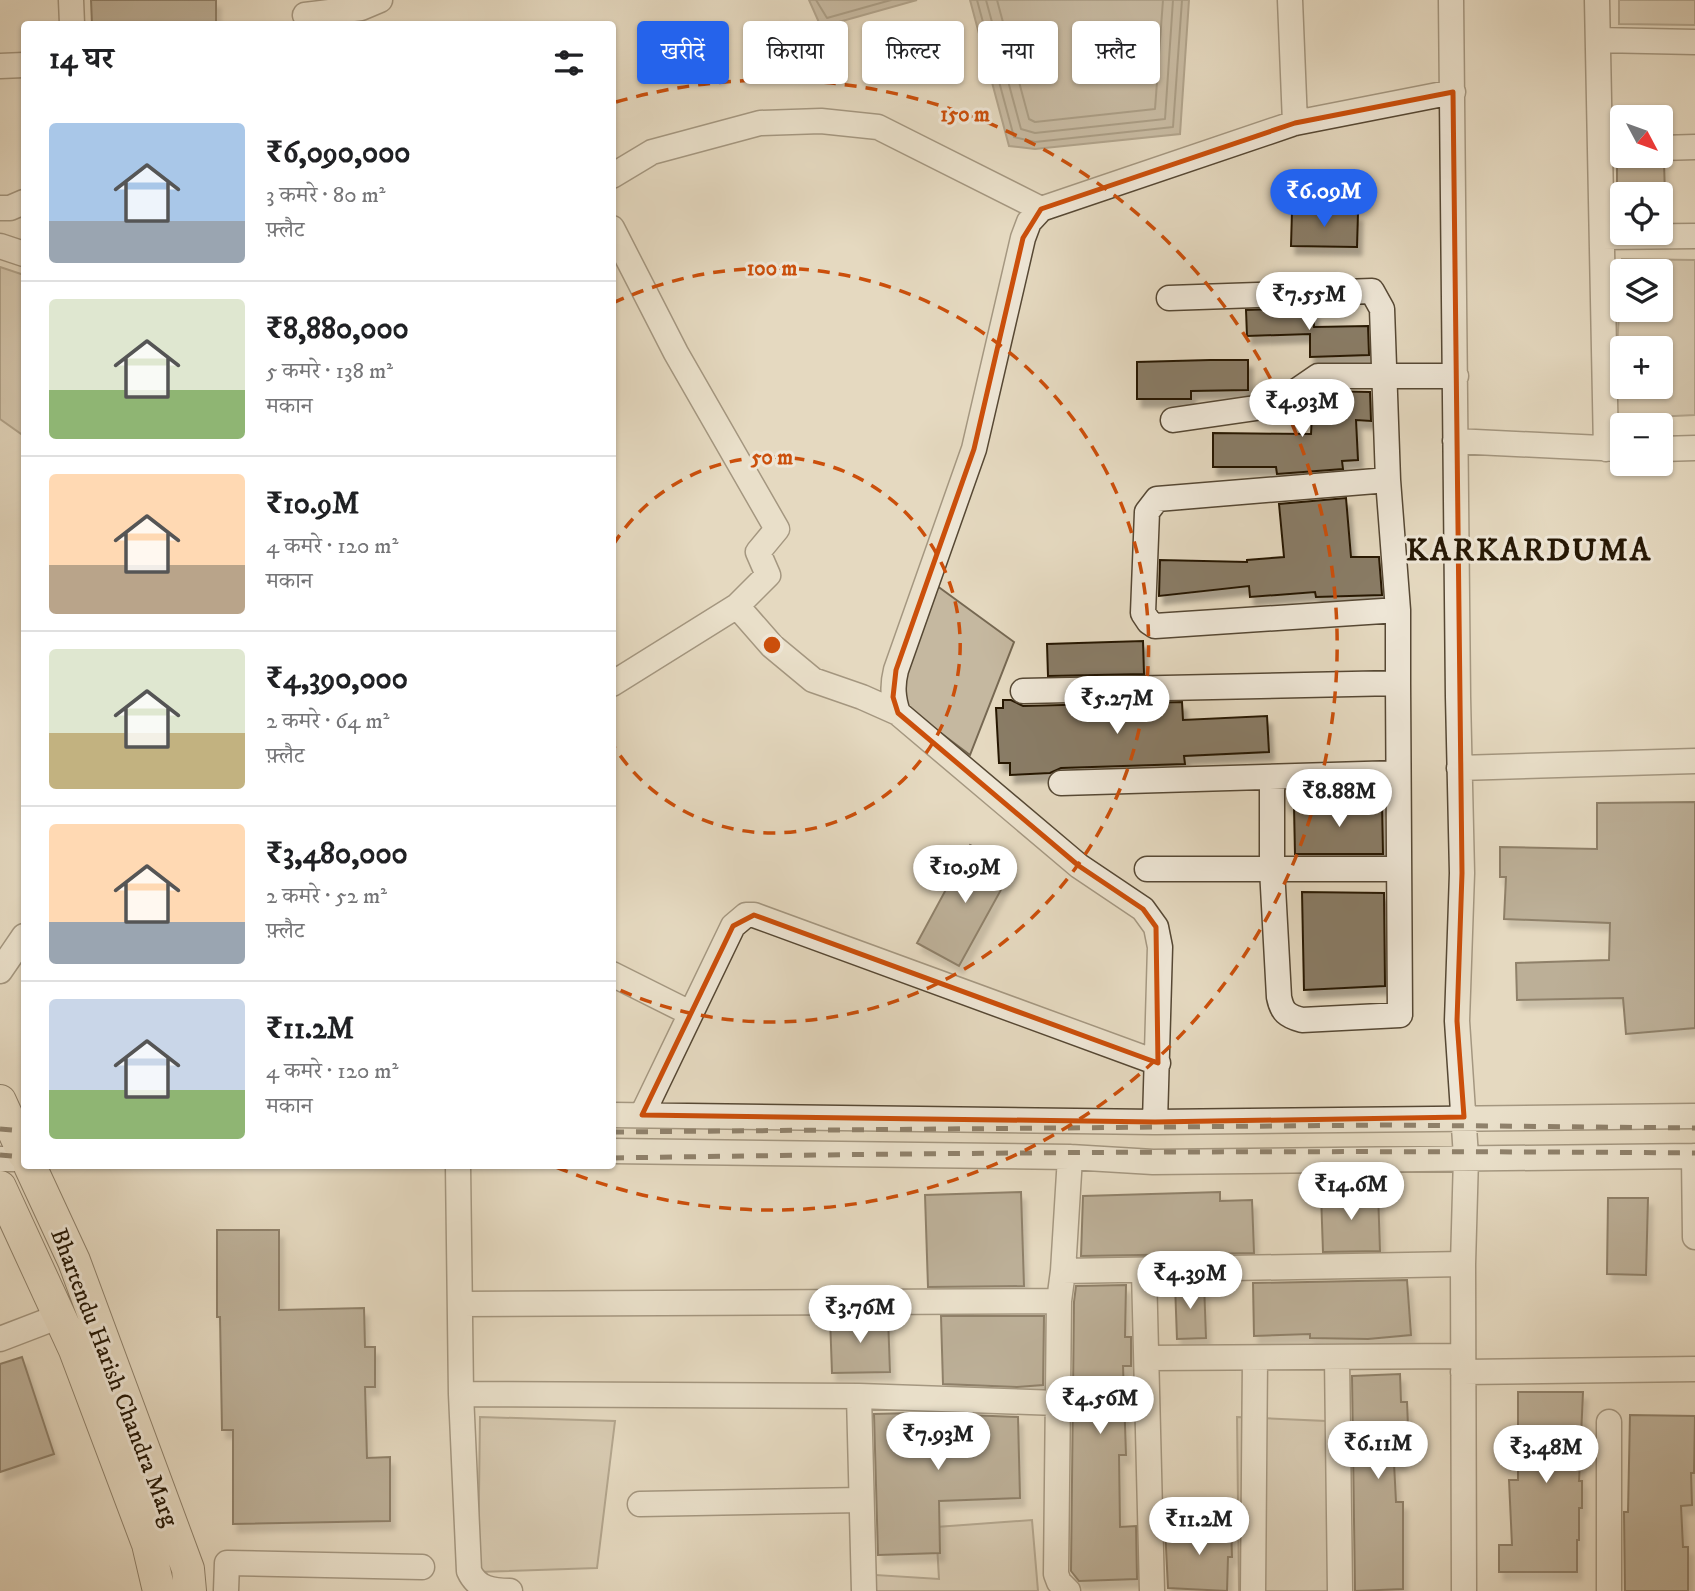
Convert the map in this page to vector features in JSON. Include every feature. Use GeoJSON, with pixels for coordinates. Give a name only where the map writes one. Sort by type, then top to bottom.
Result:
{"type":"FeatureCollection","features":[{"type":"Feature","properties":{"kind":"main road"},"geometry":{"type":"LineString","coordinates":[[8,1111],[21,1148]]}},
{"type":"Feature","properties":{"kind":"main road","name":"Bhartendu Harish Chandra Marg"},"geometry":{"type":"LineString","coordinates":[[31,1169],[74,1261],[188,1569],[190,1591]]}},
{"type":"Feature","properties":{"kind":"main road","name":"Bhartendu Harish Chandra Marg"},"geometry":{"type":"LineString","coordinates":[[0,1187],[9,1226],[60,1316],[75,1350],[148,1544],[159,1591]]}},
{"type":"Feature","properties":{"kind":"street"},"geometry":{"type":"LineString","coordinates":[[71,0],[72,21]]}},
{"type":"Feature","properties":{"kind":"street"},"geometry":{"type":"LineString","coordinates":[[304,13],[361,8],[380,0]]}},
{"type":"Feature","properties":{"kind":"street"},"geometry":{"type":"LineString","coordinates":[[1290,0],[1294,123]]}},
{"type":"Feature","properties":{"kind":"street"},"geometry":{"type":"LineString","coordinates":[[1451,0],[1462,873],[1457,1021],[1466,1157],[1463,1264],[1464,1591]]}},
{"type":"Feature","properties":{"kind":"street"},"geometry":{"type":"LineString","coordinates":[[1597,0],[1598,40],[1610,141]]}},
{"type":"Feature","properties":{"kind":"street"},"geometry":{"type":"LineString","coordinates":[[1598,40],[1695,42]]}},
{"type":"Feature","properties":{"kind":"street"},"geometry":{"type":"LineString","coordinates":[[0,66],[21,65]]}},
{"type":"Feature","properties":{"kind":"street"},"geometry":{"type":"LineString","coordinates":[[898,713],[893,697],[896,670],[974,449],[1029,222],[1041,209],[1294,123],[1453,92]]}},
{"type":"Feature","properties":{"kind":"street"},"geometry":{"type":"LineString","coordinates":[[616,174],[652,152],[760,123],[821,121],[878,127],[1041,209]]}},
{"type":"Feature","properties":{"kind":"street"},"geometry":{"type":"LineString","coordinates":[[1673,148],[1695,147]]}},
{"type":"Feature","properties":{"kind":"street"},"geometry":{"type":"LineString","coordinates":[[1610,159],[1602,237],[1612,413]]}},
{"type":"Feature","properties":{"kind":"street"},"geometry":{"type":"LineString","coordinates":[[0,208],[10,208],[21,203]]}},
{"type":"Feature","properties":{"kind":"street"},"geometry":{"type":"LineString","coordinates":[[616,236],[677,353],[776,529],[758,552],[768,575],[737,606],[616,682]]}},
{"type":"Feature","properties":{"kind":"street"},"geometry":{"type":"LineString","coordinates":[[1602,237],[1695,236]]}},
{"type":"Feature","properties":{"kind":"street"},"geometry":{"type":"LineString","coordinates":[[0,246],[21,253]]}},
{"type":"Feature","properties":{"kind":"street"},"geometry":{"type":"LineString","coordinates":[[1169,298],[1372,292],[1382,309],[1388,480],[1398,610],[1400,1014],[1302,1020],[1290,1017],[1282,1010],[1272,869],[1272,778]]}},
{"type":"Feature","properties":{"kind":"street"},"geometry":{"type":"LineString","coordinates":[[1173,420],[1276,405],[1318,376],[1456,376]]}},
{"type":"Feature","properties":{"kind":"street"},"geometry":{"type":"LineString","coordinates":[[1455,442],[1610,449]]}},
{"type":"Feature","properties":{"kind":"street"},"geometry":{"type":"LineString","coordinates":[[1673,449],[1695,448]]}},
{"type":"Feature","properties":{"kind":"street"},"geometry":{"type":"LineString","coordinates":[[1388,480],[1157,499],[1147,512],[1143,612],[1155,626],[1398,610]]}},
{"type":"Feature","properties":{"kind":"street"},"geometry":{"type":"LineString","coordinates":[[737,606],[772,646],[813,680],[898,713],[1079,866],[1143,909],[1156,927],[1160,947],[1155,1122]]}},
{"type":"Feature","properties":{"kind":"street"},"geometry":{"type":"LineString","coordinates":[[1023,691],[1398,683]]}},
{"type":"Feature","properties":{"kind":"street"},"geometry":{"type":"LineString","coordinates":[[1459,768],[1695,761]]}},
{"type":"Feature","properties":{"kind":"street"},"geometry":{"type":"LineString","coordinates":[[1061,783],[1398,773]]}},
{"type":"Feature","properties":{"kind":"street"},"geometry":{"type":"LineString","coordinates":[[1147,869],[1399,869]]}},
{"type":"Feature","properties":{"kind":"street"},"geometry":{"type":"LineString","coordinates":[[642,1115],[733,926],[746,915],[754,915],[1157,1063]]}},
{"type":"Feature","properties":{"kind":"street"},"geometry":{"type":"LineString","coordinates":[[0,971],[21,940]]}},
{"type":"Feature","properties":{"kind":"street"},"geometry":{"type":"LineString","coordinates":[[616,976],[690,1013]]}},
{"type":"Feature","properties":{"kind":"street"},"geometry":{"type":"LineString","coordinates":[[616,1115],[1155,1122],[1695,1116]]}},
{"type":"Feature","properties":{"kind":"street"},"geometry":{"type":"LineString","coordinates":[[616,1151],[1070,1157],[1153,1162],[1695,1156],[1695,1237]]}},
{"type":"Feature","properties":{"kind":"street"},"geometry":{"type":"LineString","coordinates":[[0,1159],[21,1156]]}},
{"type":"Feature","properties":{"kind":"street"},"geometry":{"type":"LineString","coordinates":[[1068,1591],[1059,1583],[1056,1574],[1059,1301],[1070,1157]]}},
{"type":"Feature","properties":{"kind":"street"},"geometry":{"type":"LineString","coordinates":[[458,1169],[461,1394],[469,1571],[472,1578],[489,1590],[510,1591]]}},
{"type":"Feature","properties":{"kind":"street"},"geometry":{"type":"LineString","coordinates":[[9,1226],[54,1219]]}},
{"type":"Feature","properties":{"kind":"street"},"geometry":{"type":"LineString","coordinates":[[1063,1271],[1463,1264]]}},
{"type":"Feature","properties":{"kind":"street"},"geometry":{"type":"LineString","coordinates":[[1144,1271],[1153,1591]]}},
{"type":"Feature","properties":{"kind":"street"},"geometry":{"type":"LineString","coordinates":[[460,1304],[1059,1301]]}},
{"type":"Feature","properties":{"kind":"street"},"geometry":{"type":"LineString","coordinates":[[0,1339],[60,1316]]}},
{"type":"Feature","properties":{"kind":"street"},"geometry":{"type":"LineString","coordinates":[[1147,1358],[1337,1357],[1463,1364],[1695,1369]]}},
{"type":"Feature","properties":{"kind":"street"},"geometry":{"type":"LineString","coordinates":[[1337,1357],[1340,1591]]}},
{"type":"Feature","properties":{"kind":"street"},"geometry":{"type":"LineString","coordinates":[[1253,1591],[1255,1358]]}},
{"type":"Feature","properties":{"kind":"street"},"geometry":{"type":"LineString","coordinates":[[461,1394],[859,1396],[1057,1403]]}},
{"type":"Feature","properties":{"kind":"street"},"geometry":{"type":"LineString","coordinates":[[859,1396],[864,1591]]}},
{"type":"Feature","properties":{"kind":"street"},"geometry":{"type":"LineString","coordinates":[[1609,1422],[1609,1591]]}},
{"type":"Feature","properties":{"kind":"street"},"geometry":{"type":"LineString","coordinates":[[640,1504],[861,1500]]}},
{"type":"Feature","properties":{"kind":"street"},"geometry":{"type":"LineString","coordinates":[[226,1591],[227,1563],[422,1567]]}},
{"type":"Feature","properties":{"kind":"highlighted area"},"geometry":{"type":"Polygon","coordinates":[[[1453,92],[1462,873],[1457,1021],[1464,1117],[1155,1122],[642,1115],[733,926],[754,915],[1158,1063],[1156,927],[1143,909],[1079,866],[898,713],[893,697],[896,670],[974,449],[1023,238],[1041,209],[1295,123],[1453,92]]]}},
{"type":"Feature","properties":{"kind":"shaded area"},"geometry":{"type":"Polygon","coordinates":[[[1619,0],[1695,0],[1695,25],[1619,24],[1619,0]]]}},
{"type":"Feature","properties":{"kind":"shaded area"},"geometry":{"type":"Polygon","coordinates":[[[1673,260],[1695,260],[1695,415],[1613,413],[1614,399],[1673,399],[1673,336],[1618,336],[1618,322],[1673,322],[1673,260]]]}},
{"type":"Feature","properties":{"kind":"shaded area"},"geometry":{"type":"Polygon","coordinates":[[[0,267],[21,274],[21,434],[0,419],[0,267]]]}},
{"type":"Feature","properties":{"kind":"shaded area"},"geometry":{"type":"Polygon","coordinates":[[[929,580],[1014,642],[970,755],[881,688],[929,580]]]}},
{"type":"Feature","properties":{"kind":"shaded area"},"geometry":{"type":"Polygon","coordinates":[[[480,1417],[615,1421],[597,1568],[478,1572],[480,1417]]]}},
{"type":"Feature","properties":{"kind":"shaded area"},"geometry":{"type":"Polygon","coordinates":[[[1237,1417],[1326,1421],[1333,1591],[1239,1591],[1237,1417]]]}},
{"type":"Feature","properties":{"kind":"shaded area"},"geometry":{"type":"Polygon","coordinates":[[[1032,1520],[1038,1591],[861,1591],[860,1574],[939,1579],[936,1527],[1032,1520]]]}},
{"type":"Feature","properties":{"kind":"water"},"geometry":{"type":"Polygon","coordinates":[[[809,0],[917,0],[842,21],[818,21],[809,0]]]}},
{"type":"Feature","properties":{"kind":"water"},"geometry":{"type":"Polygon","coordinates":[[[970,0],[1189,0],[1180,134],[1035,149],[1009,146],[992,84],[1058,84],[1058,21],[978,21],[978,30],[970,0]]]}},
{"type":"Feature","properties":{"kind":"building"},"geometry":{"type":"Polygon","coordinates":[[[91,0],[216,0],[216,21],[92,21],[91,0]]]}},
{"type":"Feature","properties":{"kind":"building"},"geometry":{"type":"Polygon","coordinates":[[[1617,168],[1664,168],[1665,182],[1617,182],[1617,168]]]}},
{"type":"Feature","properties":{"kind":"building"},"geometry":{"type":"Polygon","coordinates":[[[1292,211],[1358,213],[1357,247],[1291,246],[1292,211]]]}},
{"type":"Feature","properties":{"kind":"building"},"geometry":{"type":"Polygon","coordinates":[[[1246,310],[1313,310],[1314,327],[1368,326],[1369,355],[1310,357],[1310,334],[1247,336],[1246,310]]]}},
{"type":"Feature","properties":{"kind":"building"},"geometry":{"type":"Polygon","coordinates":[[[1248,360],[1248,390],[1191,391],[1191,399],[1137,399],[1137,362],[1248,360]]]}},
{"type":"Feature","properties":{"kind":"building"},"geometry":{"type":"Polygon","coordinates":[[[1323,391],[1370,392],[1371,421],[1356,420],[1358,460],[1342,461],[1343,469],[1277,474],[1276,467],[1213,467],[1213,433],[1311,434],[1313,397],[1323,391]]]}},
{"type":"Feature","properties":{"kind":"building"},"geometry":{"type":"Polygon","coordinates":[[[1346,498],[1351,557],[1379,557],[1382,595],[1316,597],[1315,592],[1250,597],[1249,586],[1159,596],[1160,560],[1247,562],[1284,557],[1279,504],[1346,498]]]}},
{"type":"Feature","properties":{"kind":"building"},"geometry":{"type":"Polygon","coordinates":[[[1143,641],[1144,674],[1048,676],[1047,644],[1143,641]]]}},
{"type":"Feature","properties":{"kind":"building"},"geometry":{"type":"Polygon","coordinates":[[[1003,700],[1011,700],[1023,706],[1182,702],[1183,720],[1267,716],[1269,752],[1184,756],[1185,764],[1061,768],[1050,773],[1010,775],[1010,763],[999,763],[996,708],[1003,708],[1003,700]]]}},
{"type":"Feature","properties":{"kind":"building"},"geometry":{"type":"Polygon","coordinates":[[[1695,802],[1695,1028],[1626,1034],[1623,998],[1517,1000],[1516,963],[1609,960],[1610,923],[1504,919],[1506,877],[1500,877],[1500,847],[1597,849],[1597,803],[1695,802]]]}},
{"type":"Feature","properties":{"kind":"building"},"geometry":{"type":"Polygon","coordinates":[[[1382,804],[1383,854],[1295,854],[1294,806],[1382,804]]]}},
{"type":"Feature","properties":{"kind":"building"},"geometry":{"type":"Polygon","coordinates":[[[970,845],[1013,868],[959,966],[917,943],[970,845]]]}},
{"type":"Feature","properties":{"kind":"building"},"geometry":{"type":"Polygon","coordinates":[[[1302,892],[1384,893],[1385,986],[1304,990],[1302,892]]]}},
{"type":"Feature","properties":{"kind":"building"},"geometry":{"type":"Polygon","coordinates":[[[1021,1192],[1024,1286],[928,1287],[925,1195],[1021,1192]]]}},
{"type":"Feature","properties":{"kind":"building"},"geometry":{"type":"Polygon","coordinates":[[[1220,1192],[1220,1201],[1252,1200],[1254,1253],[1081,1256],[1083,1196],[1220,1192]]]}},
{"type":"Feature","properties":{"kind":"building"},"geometry":{"type":"Polygon","coordinates":[[[1378,1192],[1380,1251],[1323,1252],[1321,1194],[1378,1192]]]}},
{"type":"Feature","properties":{"kind":"building"},"geometry":{"type":"Polygon","coordinates":[[[1608,1198],[1648,1198],[1646,1275],[1607,1274],[1608,1198]]]}},
{"type":"Feature","properties":{"kind":"building"},"geometry":{"type":"Polygon","coordinates":[[[217,1230],[279,1230],[279,1310],[364,1308],[365,1347],[375,1347],[375,1387],[365,1387],[367,1458],[390,1457],[390,1521],[233,1524],[233,1430],[222,1430],[220,1317],[217,1317],[217,1230]]]}},
{"type":"Feature","properties":{"kind":"building"},"geometry":{"type":"Polygon","coordinates":[[[1407,1280],[1411,1335],[1368,1339],[1310,1338],[1310,1334],[1254,1336],[1253,1283],[1407,1280]]]}},
{"type":"Feature","properties":{"kind":"building"},"geometry":{"type":"Polygon","coordinates":[[[1204,1283],[1206,1338],[1177,1339],[1175,1284],[1204,1283]]]}},
{"type":"Feature","properties":{"kind":"building"},"geometry":{"type":"Polygon","coordinates":[[[1126,1285],[1125,1337],[1131,1337],[1131,1366],[1123,1366],[1126,1455],[1119,1455],[1120,1527],[1136,1526],[1137,1579],[1079,1581],[1071,1571],[1076,1286],[1126,1285]]]}},
{"type":"Feature","properties":{"kind":"building"},"geometry":{"type":"Polygon","coordinates":[[[941,1316],[1044,1316],[1043,1385],[1017,1387],[943,1384],[941,1316]]]}},
{"type":"Feature","properties":{"kind":"building"},"geometry":{"type":"Polygon","coordinates":[[[830,1317],[888,1317],[890,1372],[832,1373],[830,1317]]]}},
{"type":"Feature","properties":{"kind":"building"},"geometry":{"type":"Polygon","coordinates":[[[22,1357],[54,1454],[0,1472],[0,1364],[22,1357]]]}},
{"type":"Feature","properties":{"kind":"building"},"geometry":{"type":"Polygon","coordinates":[[[1400,1374],[1401,1402],[1407,1402],[1408,1427],[1401,1428],[1402,1462],[1394,1463],[1396,1502],[1403,1502],[1403,1589],[1355,1591],[1352,1376],[1400,1374]]]}},
{"type":"Feature","properties":{"kind":"building"},"geometry":{"type":"Polygon","coordinates":[[[1518,1392],[1583,1392],[1579,1481],[1582,1481],[1582,1508],[1579,1508],[1577,1572],[1499,1572],[1499,1545],[1512,1545],[1509,1480],[1518,1480],[1518,1392]]]}},
{"type":"Feature","properties":{"kind":"building"},"geometry":{"type":"Polygon","coordinates":[[[874,1414],[1018,1417],[1020,1498],[939,1501],[940,1553],[878,1555],[874,1414]]]}},
{"type":"Feature","properties":{"kind":"building"},"geometry":{"type":"Polygon","coordinates":[[[1630,1415],[1695,1416],[1692,1505],[1681,1506],[1683,1547],[1688,1547],[1688,1591],[1625,1591],[1624,1512],[1628,1512],[1630,1415]]]}},
{"type":"Feature","properties":{"kind":"building"},"geometry":{"type":"Polygon","coordinates":[[[1231,1524],[1232,1557],[1228,1557],[1227,1591],[1168,1588],[1165,1527],[1231,1524]]]}},
{"type":"Feature","properties":{"kind":"railway"},"geometry":{"type":"LineString","coordinates":[[616,1132],[1387,1125],[1695,1128]]}},
{"type":"Feature","properties":{"kind":"railway"},"geometry":{"type":"LineString","coordinates":[[0,1129],[21,1131]]}},
{"type":"Feature","properties":{"kind":"railway"},"geometry":{"type":"LineString","coordinates":[[616,1158],[1154,1152],[1695,1153]]}},
{"type":"Feature","properties":{"kind":"railway"},"geometry":{"type":"LineString","coordinates":[[0,1155],[21,1157]]}},
{"type":"Feature","properties":{"kind":"district","name":"KARKARDUMA"},"geometry":{"type":"Point","coordinates":[1529,549]}}]}
